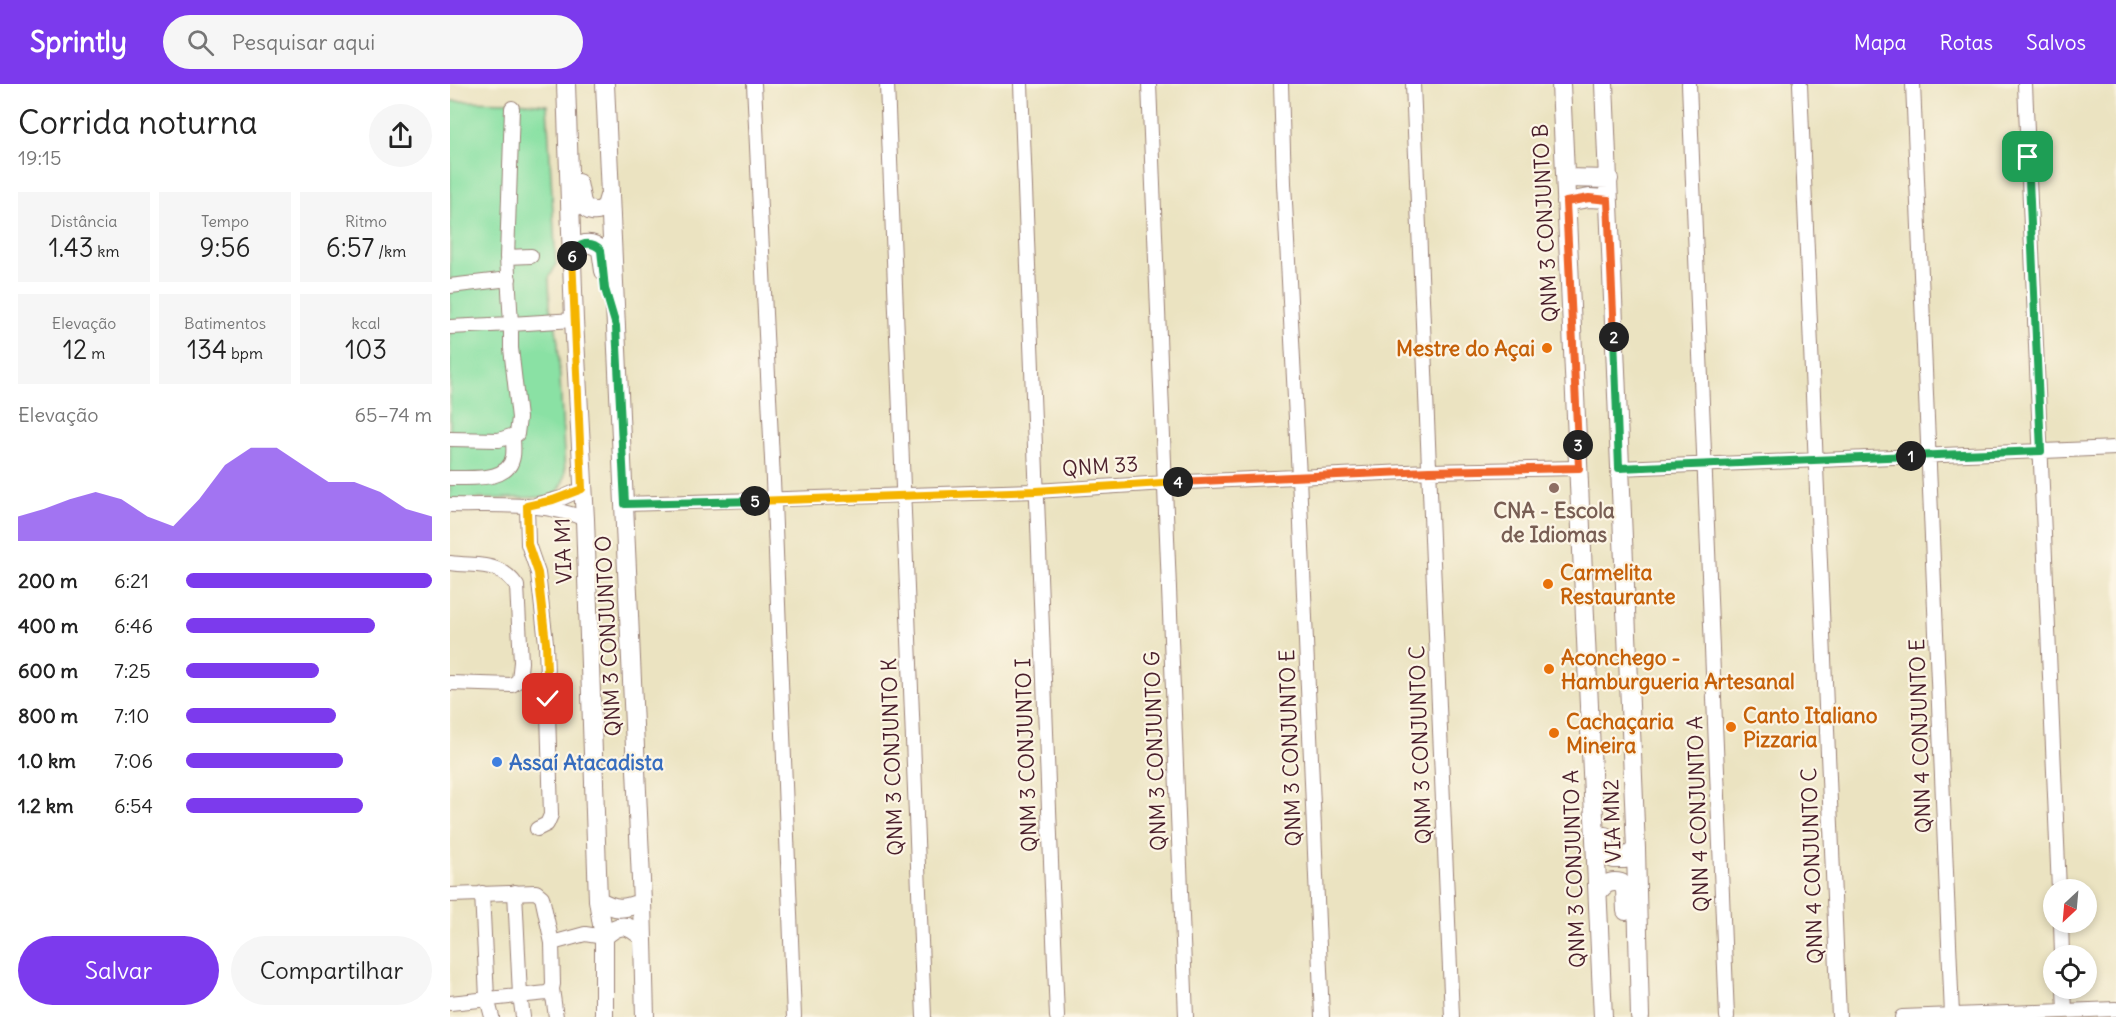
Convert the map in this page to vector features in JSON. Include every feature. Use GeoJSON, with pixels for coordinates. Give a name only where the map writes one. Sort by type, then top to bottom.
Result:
{"type":"FeatureCollection","features":[{"type":"Feature","properties":{"kind":"main road","name":"VIA M1"},"geometry":{"type":"LineString","coordinates":[[566,84],[574,320],[585,519],[598,900],[603,937],[604,1017]]}},
{"type":"Feature","properties":{"kind":"main road"},"geometry":{"type":"LineString","coordinates":[[605,84],[616,326]]}},
{"type":"Feature","properties":{"kind":"main road","name":"QNM 3 CONJUNTO B"},"geometry":{"type":"LineString","coordinates":[[1561,84],[1579,468]]}},
{"type":"Feature","properties":{"kind":"main road","name":"VIA MN2"},"geometry":{"type":"LineString","coordinates":[[1604,84],[1636,849],[1638,1017]]}},
{"type":"Feature","properties":{"kind":"main road"},"geometry":{"type":"LineString","coordinates":[[568,159],[578,179],[584,207],[592,211],[602,210],[609,196]]}},
{"type":"Feature","properties":{"kind":"main road"},"geometry":{"type":"LineString","coordinates":[[1566,178],[1609,179]]}},
{"type":"Feature","properties":{"kind":"main road"},"geometry":{"type":"LineString","coordinates":[[1566,202],[1589,198],[1608,200]]}},
{"type":"Feature","properties":{"kind":"main road"},"geometry":{"type":"LineString","coordinates":[[572,255],[583,244],[593,244],[601,250],[605,289],[616,326]]}},
{"type":"Feature","properties":{"kind":"main road","name":"QNM 3 CONJUNTO O"},"geometry":{"type":"LineString","coordinates":[[616,326],[642,902],[645,1017]]}},
{"type":"Feature","properties":{"kind":"main road","name":"QNM 3 CONJUNTO A"},"geometry":{"type":"LineString","coordinates":[[1579,468],[1603,1017]]}},
{"type":"Feature","properties":{"kind":"main road"},"geometry":{"type":"LineString","coordinates":[[1590,704],[1601,748],[1606,855],[1614,860],[1625,859],[1636,849]]}},
{"type":"Feature","properties":{"kind":"main road"},"geometry":{"type":"LineString","coordinates":[[1598,893],[1606,884],[1614,882],[1621,883],[1625,889],[1630,992],[1638,1017]]}},
{"type":"Feature","properties":{"kind":"main road"},"geometry":{"type":"LineString","coordinates":[[598,900],[612,908],[628,908],[642,902]]}},
{"type":"Feature","properties":{"kind":"main road"},"geometry":{"type":"LineString","coordinates":[[603,937],[612,929],[623,926],[634,929],[642,938]]}},
{"type":"Feature","properties":{"kind":"street"},"geometry":{"type":"LineString","coordinates":[[754,84],[774,501],[794,1017]]}},
{"type":"Feature","properties":{"kind":"street","name":"QNM 3 CONJUNTO K"},"geometry":{"type":"LineString","coordinates":[[886,84],[924,1017]]}},
{"type":"Feature","properties":{"kind":"street","name":"QNM 3 CONJUNTO I"},"geometry":{"type":"LineString","coordinates":[[1021,84],[1057,1017]]}},
{"type":"Feature","properties":{"kind":"street","name":"QNM 3 CONJUNTO G"},"geometry":{"type":"LineString","coordinates":[[1149,84],[1186,1017]]}},
{"type":"Feature","properties":{"kind":"street","name":"QNM 3 CONJUNTO E"},"geometry":{"type":"LineString","coordinates":[[1281,84],[1322,1017]]}},
{"type":"Feature","properties":{"kind":"street","name":"QNM 3 CONJUNTO C"},"geometry":{"type":"LineString","coordinates":[[1413,84],[1452,1017]]}},
{"type":"Feature","properties":{"kind":"street","name":"QNN 4 CONJUNTO A"},"geometry":{"type":"LineString","coordinates":[[1689,84],[1727,1017]]}},
{"type":"Feature","properties":{"kind":"street","name":"QNN 4 CONJUNTO C"},"geometry":{"type":"LineString","coordinates":[[1800,84],[1839,1017]]}},
{"type":"Feature","properties":{"kind":"street","name":"QNN 4 CONJUNTO E"},"geometry":{"type":"LineString","coordinates":[[1913,84],[1952,1015]]}},
{"type":"Feature","properties":{"kind":"street"},"geometry":{"type":"LineString","coordinates":[[2025,84],[2059,879]]}},
{"type":"Feature","properties":{"kind":"street"},"geometry":{"type":"LineString","coordinates":[[450,439],[500,440],[517,434],[519,418],[511,348],[507,257],[512,108]]}},
{"type":"Feature","properties":{"kind":"street"},"geometry":{"type":"LineString","coordinates":[[507,257],[531,256]]}},
{"type":"Feature","properties":{"kind":"street"},"geometry":{"type":"LineString","coordinates":[[450,286],[508,279]]}},
{"type":"Feature","properties":{"kind":"street"},"geometry":{"type":"LineString","coordinates":[[450,327],[574,320]]}},
{"type":"Feature","properties":{"kind":"street"},"geometry":{"type":"LineString","coordinates":[[450,478],[495,476],[504,472],[513,457],[513,437]]}},
{"type":"Feature","properties":{"kind":"street"},"geometry":{"type":"LineString","coordinates":[[1619,468],[2116,448]]}},
{"type":"Feature","properties":{"kind":"street","name":"QNM 33"},"geometry":{"type":"LineString","coordinates":[[625,504],[1036,491],[1429,471],[1579,468]]}},
{"type":"Feature","properties":{"kind":"street"},"geometry":{"type":"LineString","coordinates":[[527,506],[553,500],[582,489]]}},
{"type":"Feature","properties":{"kind":"street"},"geometry":{"type":"LineString","coordinates":[[450,505],[554,508],[585,519]]}},
{"type":"Feature","properties":{"kind":"street"},"geometry":{"type":"LineString","coordinates":[[527,506],[528,544],[538,573],[546,643],[548,699],[551,815],[547,824],[537,829]]}},
{"type":"Feature","properties":{"kind":"street"},"geometry":{"type":"LineString","coordinates":[[450,563],[491,566],[512,578],[517,586],[521,662],[519,680],[512,685],[450,683]]}},
{"type":"Feature","properties":{"kind":"street"},"geometry":{"type":"LineString","coordinates":[[515,892],[523,1017]]}},
{"type":"Feature","properties":{"kind":"street"},"geometry":{"type":"LineString","coordinates":[[450,896],[536,892],[542,897],[552,943],[552,989],[556,1017]]}},
{"type":"Feature","properties":{"kind":"street"},"geometry":{"type":"LineString","coordinates":[[483,893],[487,998],[492,1017]]}},
{"type":"Feature","properties":{"kind":"street"},"geometry":{"type":"LineString","coordinates":[[552,943],[585,934],[603,937]]}},
{"type":"Feature","properties":{"kind":"street"},"geometry":{"type":"LineString","coordinates":[[450,1003],[547,993],[552,989]]}},
{"type":"Feature","properties":{"kind":"street"},"geometry":{"type":"LineString","coordinates":[[2064,999],[2065,1011]]}},
{"type":"Feature","properties":{"kind":"street"},"geometry":{"type":"LineString","coordinates":[[1902,1017],[2116,1010]]}},
{"type":"Feature","properties":{"kind":"green space"},"geometry":{"type":"Polygon","coordinates":[[[450,101],[547,105],[556,265],[549,278],[550,308],[555,321],[558,343],[565,473],[560,488],[549,497],[450,500],[450,101]]]}},
{"type":"Feature","properties":{"kind":"place","name":"Mestre do Açai"},"geometry":{"type":"Point","coordinates":[1547,348]}},
{"type":"Feature","properties":{"kind":"place","name":"CNA - Escola de Idiomas"},"geometry":{"type":"Point","coordinates":[1554,488]}},
{"type":"Feature","properties":{"kind":"place","name":"Carmelita Restaurante"},"geometry":{"type":"Point","coordinates":[1548,584]}},
{"type":"Feature","properties":{"kind":"place","name":"Aconchego - Hamburgueria Artesanal"},"geometry":{"type":"Point","coordinates":[1549,669]}},
{"type":"Feature","properties":{"kind":"place","name":"Canto Italiano Pizzaria"},"geometry":{"type":"Point","coordinates":[1731,727]}},
{"type":"Feature","properties":{"kind":"place","name":"Cachaçaria Mineira"},"geometry":{"type":"Point","coordinates":[1554,733]}},
{"type":"Feature","properties":{"kind":"place","name":"Assaí Atacadista"},"geometry":{"type":"Point","coordinates":[497,762]}},
{"type":"Feature","properties":{"kind":"route"},"geometry":{"type":"LineString","coordinates":[[548,699],[546,643],[538,573],[528,544],[527,506],[553,500],[582,489],[572,255],[578,246],[583,244],[593,244],[601,250],[605,289],[616,326],[625,504],[1036,491],[1429,471],[1579,468],[1566,202],[1589,198],[1608,200],[1619,468],[2041,451],[2028,157]]}}]}
